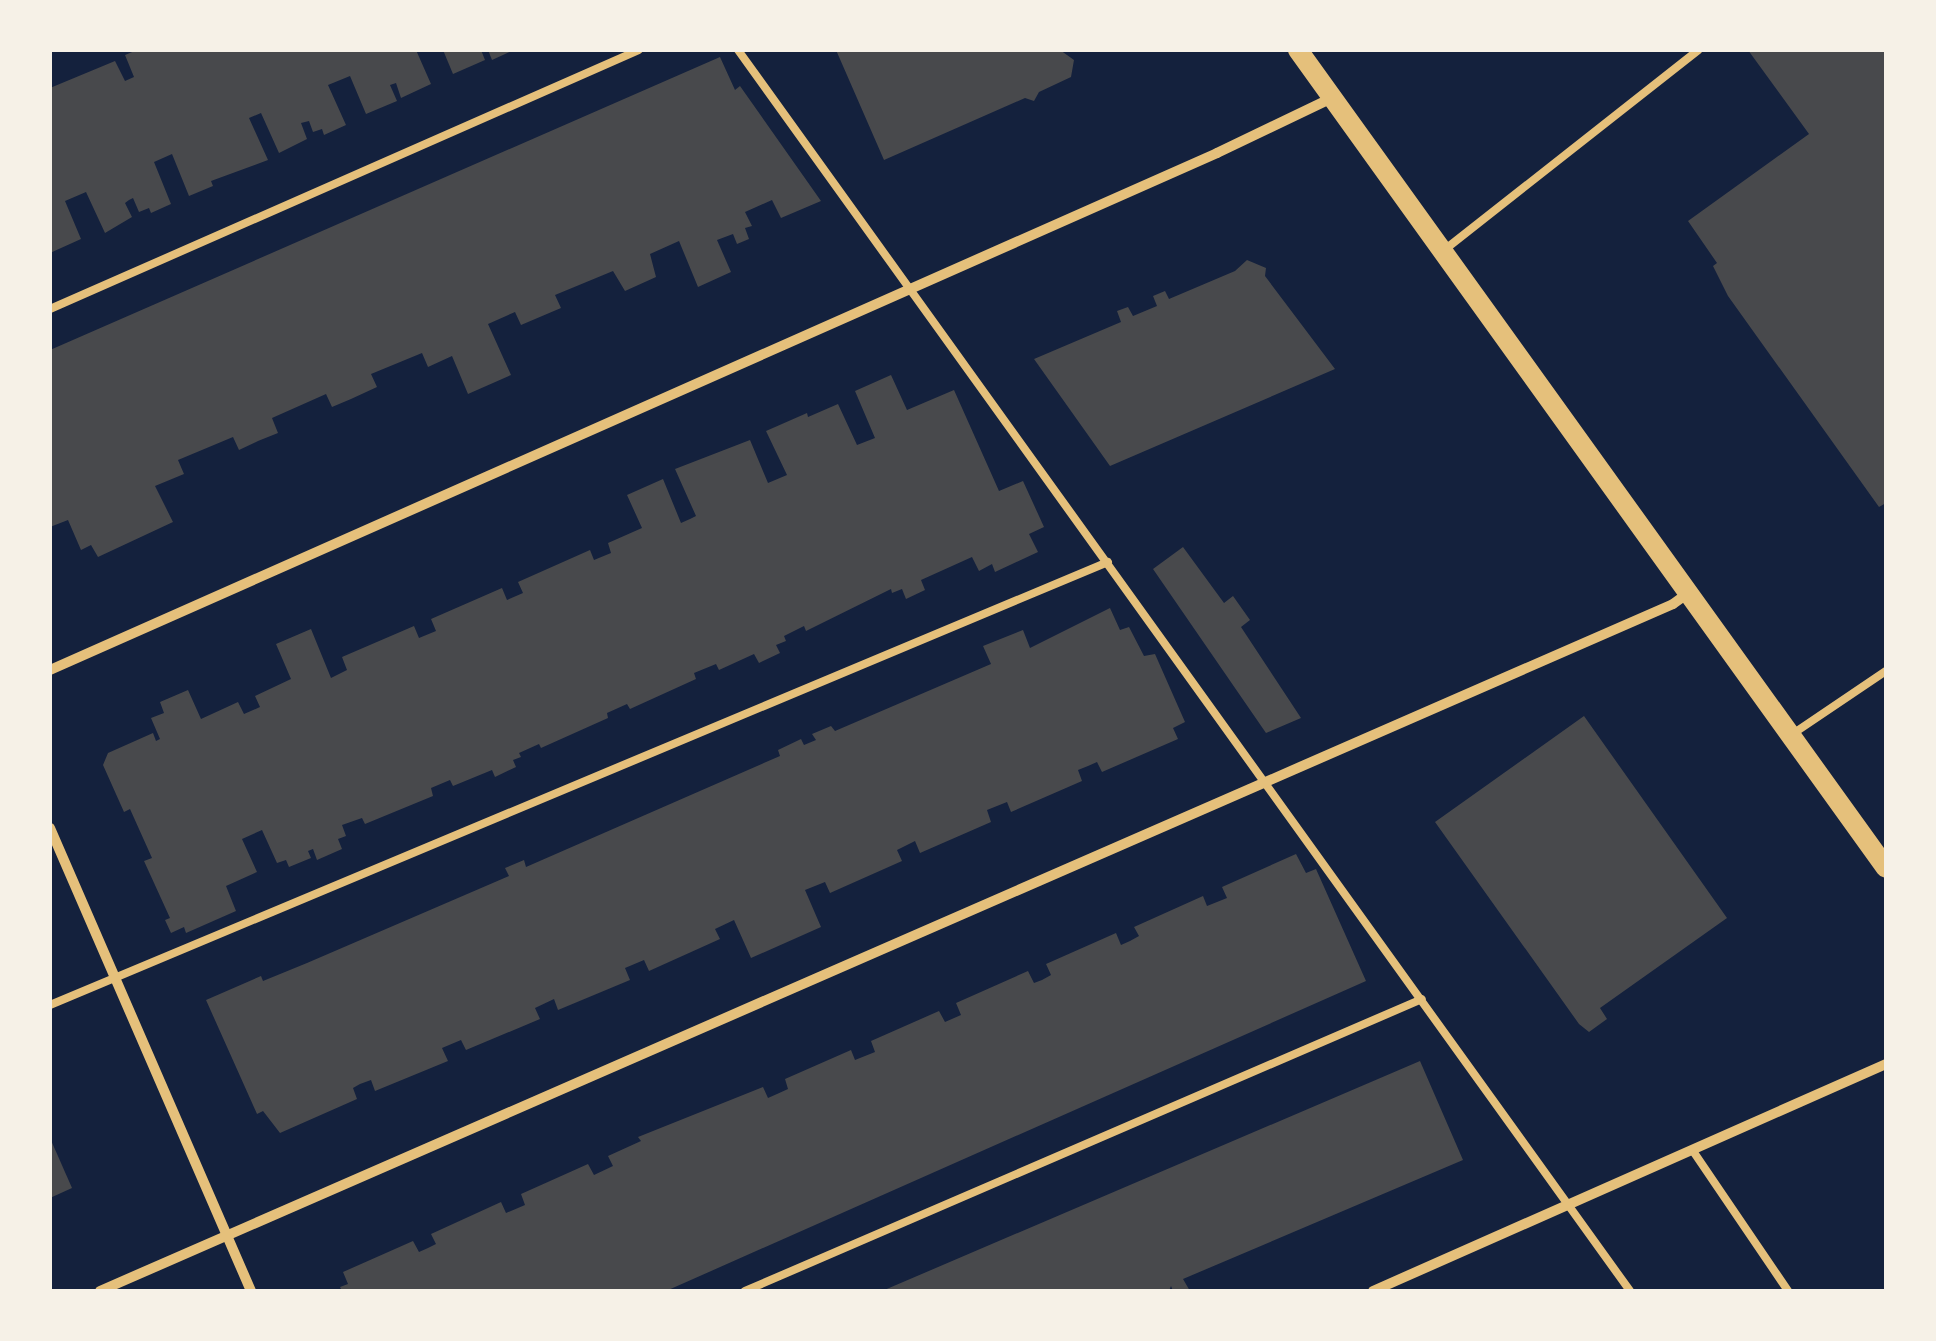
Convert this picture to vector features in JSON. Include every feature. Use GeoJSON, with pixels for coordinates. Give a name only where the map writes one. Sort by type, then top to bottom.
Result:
{"type":"FeatureCollection","features":[{"type":"Feature","properties":{"kind":"main road"},"geometry":{"type":"LineString","coordinates":[[1298,50],[1886,868]]}},
{"type":"Feature","properties":{"kind":"street"},"geometry":{"type":"LineString","coordinates":[[50,670],[1317,108],[1332,98]]}},
{"type":"Feature","properties":{"kind":"street"},"geometry":{"type":"LineString","coordinates":[[100,1291],[1674,604],[1688,593]]}},
{"type":"Feature","properties":{"kind":"street"},"geometry":{"type":"LineString","coordinates":[[50,828],[251,1291]]}},
{"type":"Feature","properties":{"kind":"street"},"geometry":{"type":"LineString","coordinates":[[1373,1291],[1886,1064]]}},
{"type":"Feature","properties":{"kind":"lane"},"geometry":{"type":"LineString","coordinates":[[50,309],[639,50]]}},
{"type":"Feature","properties":{"kind":"lane"},"geometry":{"type":"LineString","coordinates":[[738,50],[913,288],[1630,1291]]}},
{"type":"Feature","properties":{"kind":"lane"},"geometry":{"type":"LineString","coordinates":[[1443,251],[1698,50]]}},
{"type":"Feature","properties":{"kind":"lane"},"geometry":{"type":"LineString","coordinates":[[50,1005],[1108,562]]}},
{"type":"Feature","properties":{"kind":"lane"},"geometry":{"type":"LineString","coordinates":[[1790,736],[1886,672]]}},
{"type":"Feature","properties":{"kind":"lane"},"geometry":{"type":"LineString","coordinates":[[746,1291],[1422,999]]}},
{"type":"Feature","properties":{"kind":"lane"},"geometry":{"type":"LineString","coordinates":[[1692,1151],[1788,1291]]}},
{"type":"Feature","properties":{"kind":"building"},"geometry":{"type":"Polygon","coordinates":[[[137,50],[416,50],[431,84],[401,98],[396,83],[390,85],[397,101],[366,114],[350,76],[328,85],[346,125],[324,135],[322,129],[313,132],[309,121],[301,123],[307,139],[279,153],[261,113],[249,118],[268,160],[211,181],[213,186],[189,196],[172,154],[154,162],[171,204],[151,213],[149,208],[139,212],[133,198],[125,203],[132,217],[105,233],[86,192],[65,201],[81,239],[50,253],[50,88],[115,61],[125,81],[134,77],[125,55],[137,50]]]}},
{"type":"Feature","properties":{"kind":"building"},"geometry":{"type":"Polygon","coordinates":[[[443,50],[481,50],[485,60],[453,74],[443,50]]]}},
{"type":"Feature","properties":{"kind":"building"},"geometry":{"type":"Polygon","coordinates":[[[488,50],[514,50],[492,60],[488,50]]]}},
{"type":"Feature","properties":{"kind":"building"},"geometry":{"type":"Polygon","coordinates":[[[836,50],[1060,50],[1074,60],[1071,77],[1039,92],[1034,101],[1025,98],[884,160],[836,50]]]}},
{"type":"Feature","properties":{"kind":"building"},"geometry":{"type":"Polygon","coordinates":[[[1748,50],[1886,50],[1886,503],[1879,507],[1728,296],[1713,266],[1717,263],[1688,221],[1809,134],[1748,50]]]}},
{"type":"Feature","properties":{"kind":"building"},"geometry":{"type":"Polygon","coordinates":[[[720,57],[735,90],[740,86],[821,201],[781,218],[772,200],[745,212],[752,226],[745,228],[749,239],[737,244],[733,234],[717,240],[731,272],[698,287],[679,241],[650,254],[656,277],[625,291],[613,271],[555,295],[561,308],[521,325],[515,312],[488,324],[511,375],[468,394],[452,356],[428,367],[422,353],[371,374],[377,387],[351,399],[332,407],[326,394],[272,418],[278,433],[239,450],[233,437],[178,460],[184,474],[155,486],[173,522],[98,557],[91,545],[81,550],[68,520],[50,527],[50,350],[720,57]]]}},
{"type":"Feature","properties":{"kind":"building"},"geometry":{"type":"Polygon","coordinates":[[[1247,260],[1266,268],[1265,276],[1335,369],[1110,466],[1034,359],[1121,322],[1117,311],[1128,307],[1133,316],[1157,306],[1153,296],[1165,291],[1169,299],[1235,271],[1247,260]]]}},
{"type":"Feature","properties":{"kind":"building"},"geometry":{"type":"Polygon","coordinates":[[[891,375],[907,410],[954,390],[999,491],[1023,481],[1044,527],[1029,534],[1038,552],[995,572],[992,564],[979,571],[972,557],[921,580],[925,590],[906,599],[902,589],[892,593],[891,589],[806,631],[804,626],[776,645],[780,653],[759,663],[754,654],[719,670],[716,664],[694,673],[696,679],[630,709],[627,704],[607,713],[608,718],[541,748],[539,744],[519,753],[521,757],[513,760],[516,767],[495,777],[492,770],[453,786],[450,780],[431,788],[433,796],[365,824],[362,818],[342,825],[346,836],[338,839],[342,849],[317,860],[313,849],[308,851],[311,858],[289,867],[286,860],[277,863],[262,830],[242,839],[257,872],[226,886],[236,911],[186,933],[184,927],[171,933],[165,920],[170,918],[144,861],[152,858],[130,809],[124,812],[103,765],[108,753],[153,733],[156,741],[160,739],[151,718],[164,713],[160,702],[188,690],[201,719],[238,702],[244,714],[260,707],[255,696],[291,679],[276,644],[311,629],[331,678],[347,670],[342,657],[414,626],[419,638],[436,631],[431,619],[502,588],[507,600],[523,593],[518,582],[590,550],[594,560],[611,553],[608,543],[642,528],[627,495],[663,479],[681,523],[690,519],[696,516],[675,469],[750,440],[768,483],[787,475],[766,431],[807,413],[808,417],[838,404],[857,445],[875,438],[855,391],[891,375]]]}},
{"type":"Feature","properties":{"kind":"building"},"geometry":{"type":"Polygon","coordinates":[[[1183,547],[1224,603],[1233,596],[1250,620],[1241,627],[1301,718],[1266,733],[1153,569],[1183,547]]]}},
{"type":"Feature","properties":{"kind":"building"},"geometry":{"type":"Polygon","coordinates":[[[1110,608],[1120,630],[1129,627],[1144,656],[1155,654],[1185,722],[1173,728],[1178,739],[1102,772],[1097,762],[1078,770],[1082,781],[1011,812],[1007,802],[987,810],[991,822],[920,853],[915,841],[897,850],[902,861],[830,893],[825,882],[805,890],[821,927],[751,958],[734,920],[715,929],[720,939],[649,971],[644,960],[625,968],[630,980],[558,1010],[554,999],[535,1008],[540,1019],[466,1050],[461,1040],[442,1048],[448,1061],[375,1091],[371,1080],[360,1084],[353,1088],[357,1099],[280,1133],[263,1111],[257,1114],[206,1000],[261,976],[263,981],[307,963],[509,876],[505,868],[524,860],[526,867],[780,756],[778,750],[801,739],[804,745],[816,740],[812,734],[831,726],[835,731],[991,664],[983,646],[1023,630],[1030,648],[1110,608]]]}},
{"type":"Feature","properties":{"kind":"building"},"geometry":{"type":"Polygon","coordinates":[[[1584,716],[1727,918],[1600,1008],[1607,1019],[1589,1032],[1579,1024],[1435,822],[1584,716]]]}},
{"type":"Feature","properties":{"kind":"building"},"geometry":{"type":"Polygon","coordinates":[[[1296,854],[1306,873],[1316,869],[1366,981],[666,1291],[342,1291],[340,1287],[348,1284],[343,1272],[413,1241],[419,1252],[436,1244],[431,1234],[501,1202],[506,1213],[525,1205],[521,1194],[588,1164],[594,1175],[613,1166],[608,1156],[641,1141],[638,1137],[763,1087],[768,1098],[788,1089],[785,1079],[851,1050],[855,1060],[875,1052],[871,1041],[939,1011],[945,1022],[961,1015],[956,1003],[1028,971],[1034,983],[1042,980],[1051,975],[1046,964],[1116,933],[1121,945],[1139,936],[1134,927],[1203,896],[1207,906],[1227,898],[1222,887],[1296,854]]]}},
{"type":"Feature","properties":{"kind":"building"},"geometry":{"type":"Polygon","coordinates":[[[1420,1061],[1463,1160],[1183,1279],[1190,1291],[1173,1291],[1171,1286],[1169,1291],[882,1291],[1420,1061]]]}},
{"type":"Feature","properties":{"kind":"building"},"geometry":{"type":"Polygon","coordinates":[[[50,1138],[72,1188],[50,1198],[50,1138]]]}}]}
